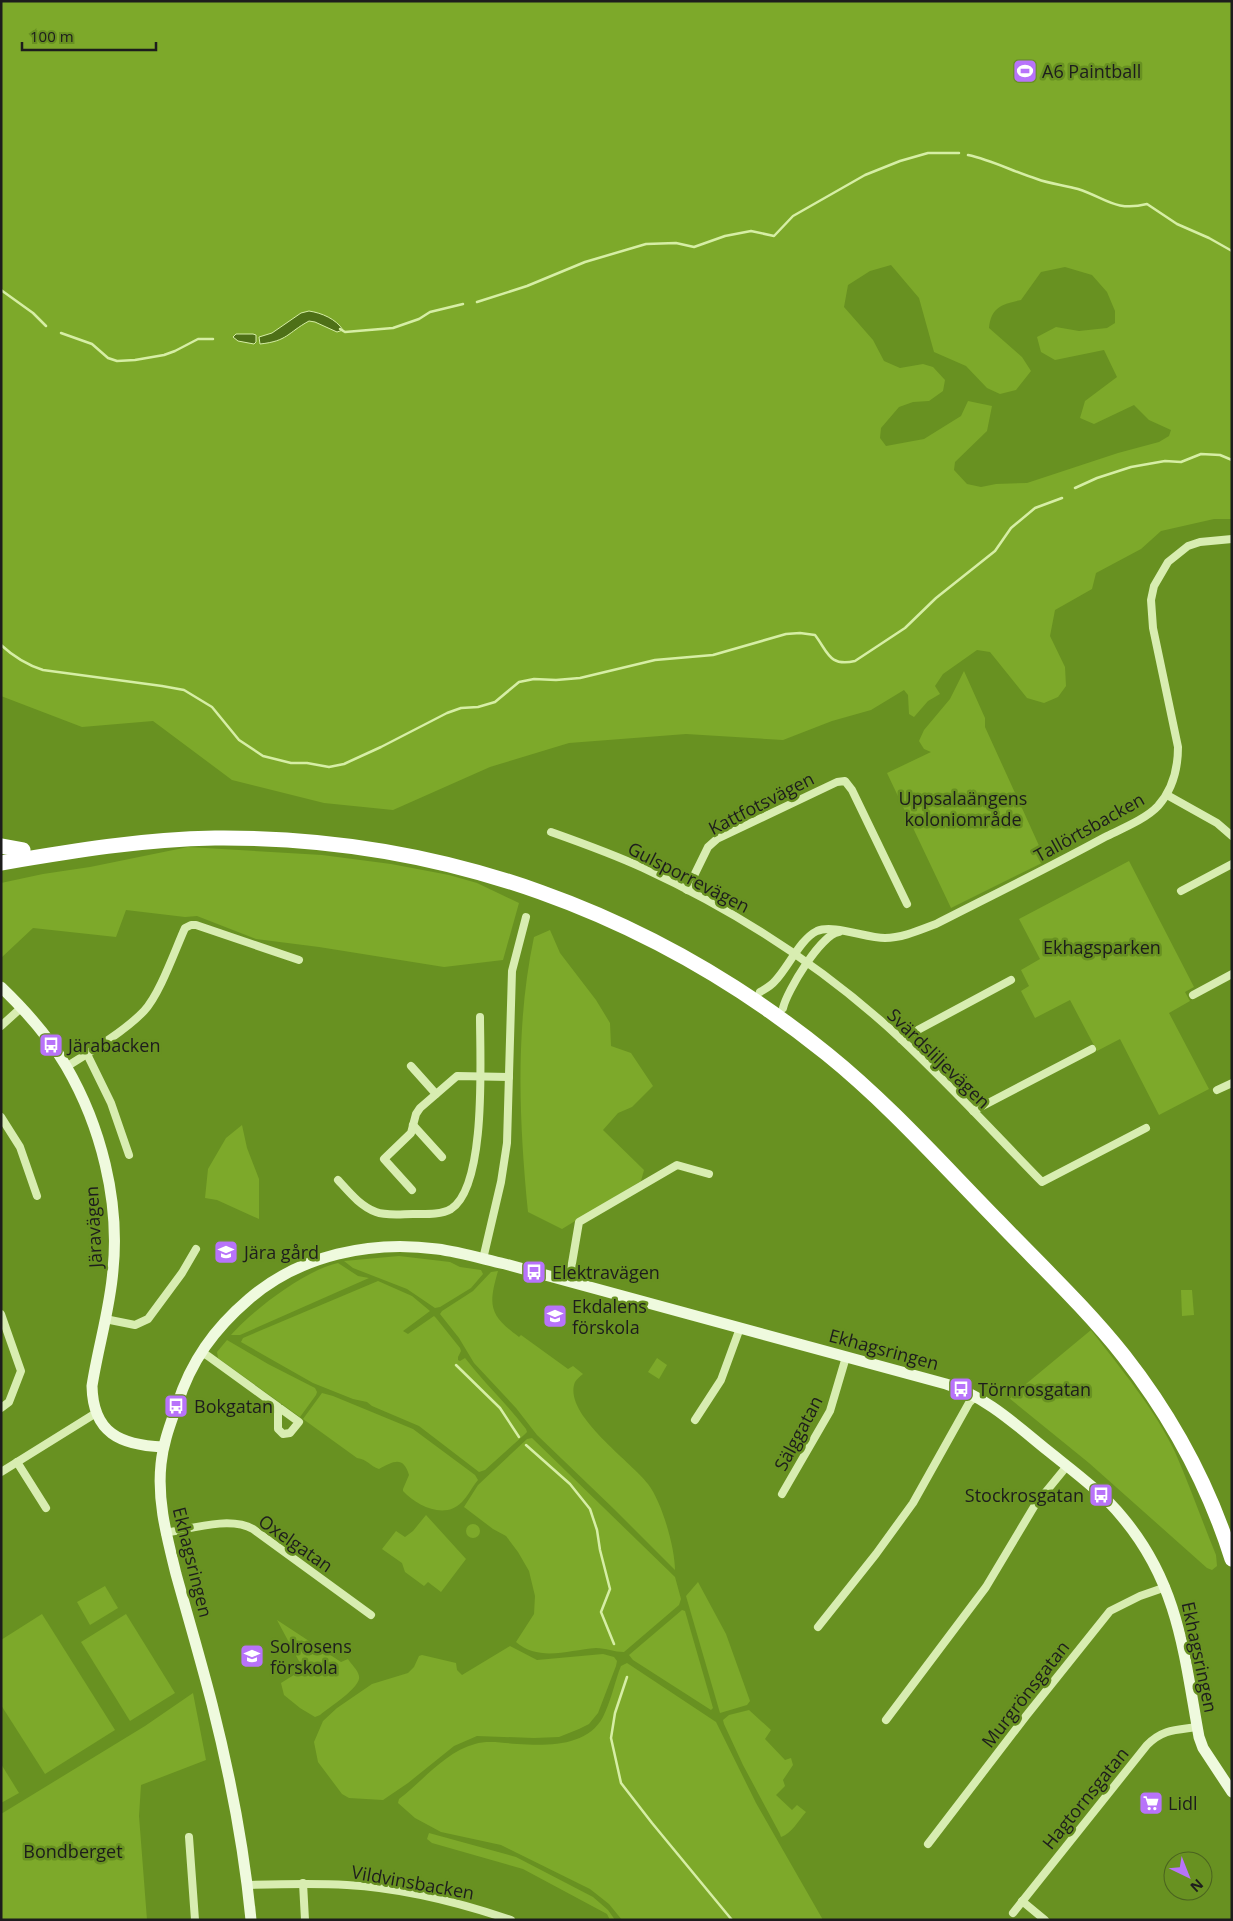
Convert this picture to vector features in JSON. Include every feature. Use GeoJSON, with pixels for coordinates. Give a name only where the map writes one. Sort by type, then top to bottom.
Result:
{"type":"FeatureCollection","features":[{"type":"Feature","properties":{"kind":"highway"},"geometry":{"type":"LineString","coordinates":[[1,854],[120,836],[215,829],[294,831],[341,835],[442,853],[496,868],[584,898],[686,946],[783,1008],[833,1047],[880,1088],[989,1199],[1113,1330],[1141,1364],[1180,1424],[1211,1481],[1232,1532]]}},
{"type":"Feature","properties":{"kind":"highway"},"geometry":{"type":"LineString","coordinates":[[1,863],[159,841],[243,838],[328,843],[414,857],[482,873],[542,892],[611,919],[652,939],[728,982],[774,1013],[830,1056],[889,1110],[1084,1311],[1129,1363],[1157,1402],[1188,1455],[1215,1513],[1232,1559]]}},
{"type":"Feature","properties":{"kind":"highway"},"geometry":{"type":"LineString","coordinates":[[1,846],[24,850]]}},
{"type":"Feature","properties":{"kind":"street","name":"Tallörtsbacken"},"geometry":{"type":"LineString","coordinates":[[760,992],[775,982],[808,937],[817,931],[827,928],[868,937],[887,938],[905,935],[936,924],[1058,863],[1155,809],[1168,795],[1178,765],[1178,748],[1154,628],[1151,600],[1154,586],[1168,562],[1188,546],[1200,542],[1232,539]]}},
{"type":"Feature","properties":{"kind":"street","name":"Kattfotsvägen"},"geometry":{"type":"LineString","coordinates":[[687,890],[708,847],[717,839],[837,782],[845,781],[852,790],[907,904]]}},
{"type":"Feature","properties":{"kind":"street"},"geometry":{"type":"LineString","coordinates":[[1168,795],[1216,823],[1232,836]]}},
{"type":"Feature","properties":{"kind":"street","name":"Gulsporrevägen"},"geometry":{"type":"LineString","coordinates":[[551,832],[643,868],[687,890],[750,925],[806,964]]}},
{"type":"Feature","properties":{"kind":"street"},"geometry":{"type":"LineString","coordinates":[[1182,890],[1232,864]]}},
{"type":"Feature","properties":{"kind":"street"},"geometry":{"type":"LineString","coordinates":[[483,1259],[501,1182],[507,1143],[512,971],[526,917]]}},
{"type":"Feature","properties":{"kind":"street"},"geometry":{"type":"LineString","coordinates":[[66,1066],[87,1054],[144,1011],[154,998],[185,928],[188,926],[196,925],[299,960]]}},
{"type":"Feature","properties":{"kind":"street"},"geometry":{"type":"LineString","coordinates":[[783,1008],[788,993],[806,964],[827,938],[835,932],[842,931]]}},
{"type":"Feature","properties":{"kind":"street","name":"Svärdsliljevägen"},"geometry":{"type":"LineString","coordinates":[[806,964],[856,1000],[901,1039],[1042,1182],[1146,1128]]}},
{"type":"Feature","properties":{"kind":"street"},"geometry":{"type":"LineString","coordinates":[[1193,995],[1232,974]]}},
{"type":"Feature","properties":{"kind":"street"},"geometry":{"type":"LineString","coordinates":[[901,1039],[1011,980]]}},
{"type":"Feature","properties":{"kind":"street","name":"Järavägen"},"geometry":{"type":"LineString","coordinates":[[1,987],[22,1007],[66,1066],[96,1130],[109,1182],[113,1219],[114,1269],[92,1386],[92,1400],[96,1413],[110,1432],[117,1437],[136,1444],[163,1447]]}},
{"type":"Feature","properties":{"kind":"street"},"geometry":{"type":"LineString","coordinates":[[1,1026],[22,1007]]}},
{"type":"Feature","properties":{"kind":"street"},"geometry":{"type":"LineString","coordinates":[[338,1180],[358,1201],[376,1212],[426,1214],[450,1210],[462,1198],[472,1171],[477,1147],[480,1017]]}},
{"type":"Feature","properties":{"kind":"street"},"geometry":{"type":"LineString","coordinates":[[972,1111],[1092,1049]]}},
{"type":"Feature","properties":{"kind":"street"},"geometry":{"type":"LineString","coordinates":[[87,1054],[111,1103],[129,1155]]}},
{"type":"Feature","properties":{"kind":"street"},"geometry":{"type":"LineString","coordinates":[[411,1066],[436,1094]]}},
{"type":"Feature","properties":{"kind":"street"},"geometry":{"type":"LineString","coordinates":[[412,1190],[384,1159],[411,1134],[416,1114],[457,1076],[509,1077]]}},
{"type":"Feature","properties":{"kind":"street"},"geometry":{"type":"LineString","coordinates":[[1217,1090],[1232,1083]]}},
{"type":"Feature","properties":{"kind":"street"},"geometry":{"type":"LineString","coordinates":[[1,1116],[20,1147],[37,1196]]}},
{"type":"Feature","properties":{"kind":"street"},"geometry":{"type":"LineString","coordinates":[[413,1125],[442,1157]]}},
{"type":"Feature","properties":{"kind":"street"},"geometry":{"type":"LineString","coordinates":[[569,1281],[579,1222],[677,1165],[710,1174]]}},
{"type":"Feature","properties":{"kind":"street","name":"Ekhagsringen"},"geometry":{"type":"LineString","coordinates":[[251,1920],[248,1885],[228,1768],[165,1533],[160,1485],[163,1447],[184,1383],[201,1352],[236,1311],[256,1294],[286,1274],[337,1254],[372,1247],[404,1246],[439,1249],[483,1259],[961,1388],[976,1396],[1017,1425],[1101,1494],[1122,1516],[1139,1538],[1166,1587],[1178,1626],[1197,1727],[1204,1748],[1232,1792]]}},
{"type":"Feature","properties":{"kind":"street"},"geometry":{"type":"LineString","coordinates":[[106,1319],[135,1325],[148,1319],[182,1273],[196,1249]]}},
{"type":"Feature","properties":{"kind":"street"},"geometry":{"type":"LineString","coordinates":[[1,1314],[21,1371],[9,1402],[1,1408]]}},
{"type":"Feature","properties":{"kind":"street"},"geometry":{"type":"LineString","coordinates":[[696,1420],[721,1380],[740,1328]]}},
{"type":"Feature","properties":{"kind":"street"},"geometry":{"type":"LineString","coordinates":[[201,1352],[278,1407]]}},
{"type":"Feature","properties":{"kind":"street","name":"Sälggatan"},"geometry":{"type":"LineString","coordinates":[[782,1494],[830,1412],[846,1357]]}},
{"type":"Feature","properties":{"kind":"street"},"geometry":{"type":"LineString","coordinates":[[818,1627],[876,1554],[912,1503],[969,1403],[976,1396]]}},
{"type":"Feature","properties":{"kind":"street"},"geometry":{"type":"LineString","coordinates":[[1,1472],[96,1413]]}},
{"type":"Feature","properties":{"kind":"street"},"geometry":{"type":"LineString","coordinates":[[17,1462],[46,1508]]}},
{"type":"Feature","properties":{"kind":"street"},"geometry":{"type":"LineString","coordinates":[[886,1720],[986,1587],[1035,1505],[1067,1466]]}},
{"type":"Feature","properties":{"kind":"street","name":"Oxelgatan"},"geometry":{"type":"LineString","coordinates":[[165,1533],[230,1522],[242,1524],[253,1529],[371,1615]]}},
{"type":"Feature","properties":{"kind":"street","name":"Murgrönsgatan"},"geometry":{"type":"LineString","coordinates":[[928,1844],[1026,1716],[1110,1611],[1140,1596],[1166,1587]]}},
{"type":"Feature","properties":{"kind":"street","name":"Hagtornsgatan"},"geometry":{"type":"LineString","coordinates":[[1013,1914],[1147,1745],[1156,1736],[1168,1731],[1197,1727]]}},
{"type":"Feature","properties":{"kind":"street"},"geometry":{"type":"LineString","coordinates":[[189,1837],[196,1920]]}},
{"type":"Feature","properties":{"kind":"street"},"geometry":{"type":"LineString","coordinates":[[303,1883],[305,1920]]}},
{"type":"Feature","properties":{"kind":"street","name":"Vildvinsbacken"},"geometry":{"type":"LineString","coordinates":[[248,1885],[303,1883],[385,1889],[432,1898],[511,1920]]}},
{"type":"Feature","properties":{"kind":"street"},"geometry":{"type":"LineString","coordinates":[[1022,1901],[1045,1920]]}},
{"type":"Feature","properties":{"kind":"green space"},"geometry":{"type":"Polygon","coordinates":[[[1,1],[1232,1],[1232,519],[1214,519],[1161,531],[1141,549],[1096,573],[1092,589],[1055,610],[1050,636],[1065,667],[1066,686],[1058,697],[1044,703],[1027,698],[990,652],[977,650],[943,674],[935,686],[940,694],[928,701],[914,717],[909,714],[908,695],[904,690],[871,710],[832,721],[783,740],[686,734],[569,743],[490,767],[393,810],[324,803],[232,780],[153,721],[82,727],[1,696],[1,1]],[[891,265],[870,271],[848,285],[844,307],[873,340],[884,361],[900,368],[923,364],[933,367],[945,380],[943,391],[929,401],[913,402],[899,407],[881,428],[880,438],[886,446],[924,439],[961,416],[968,401],[992,406],[987,431],[955,462],[954,470],[967,484],[981,487],[996,484],[1027,483],[1118,453],[1159,442],[1169,436],[1171,430],[1149,420],[1134,405],[1094,424],[1080,418],[1085,401],[1117,377],[1104,350],[1055,360],[1041,352],[1037,337],[1056,327],[1079,331],[1107,328],[1115,323],[1115,311],[1107,292],[1092,275],[1065,267],[1041,272],[1021,300],[1003,305],[995,311],[989,328],[1022,357],[1031,371],[1016,390],[1000,394],[987,388],[966,366],[934,352],[919,298],[891,265]]]}},
{"type":"Feature","properties":{"kind":"green space","name":"Uppsalaängens koloniområde"},"geometry":{"type":"Polygon","coordinates":[[[964,671],[985,718],[985,727],[1046,861],[951,908],[887,773],[931,752],[924,749],[919,741],[924,730],[950,699],[964,671]]]}},
{"type":"Feature","properties":{"kind":"green space"},"geometry":{"type":"Polygon","coordinates":[[[188,847],[322,855],[391,864],[449,875],[477,883],[519,903],[503,960],[444,967],[256,939],[197,916],[185,917],[126,910],[116,937],[33,928],[1,958],[1,883],[188,847]]]}},
{"type":"Feature","properties":{"kind":"green space","name":"Ekhagsparken"},"geometry":{"type":"Polygon","coordinates":[[[1129,861],[1194,987],[1185,992],[1190,1001],[1169,1013],[1209,1089],[1159,1115],[1120,1039],[1097,1051],[1070,1000],[1035,1018],[1021,991],[1029,986],[1021,970],[1040,959],[1019,919],[1129,861]]]}},
{"type":"Feature","properties":{"kind":"green space"},"geometry":{"type":"Polygon","coordinates":[[[550,930],[560,953],[596,1000],[610,1023],[611,1046],[631,1053],[653,1086],[632,1107],[618,1113],[603,1130],[644,1170],[641,1181],[562,1229],[528,1212],[522,1143],[521,1040],[528,971],[534,937],[550,930]]]}},
{"type":"Feature","properties":{"kind":"green space"},"geometry":{"type":"Polygon","coordinates":[[[242,1125],[247,1148],[259,1179],[259,1219],[217,1200],[205,1198],[208,1169],[226,1138],[242,1125]]]}},
{"type":"Feature","properties":{"kind":"green space"},"geometry":{"type":"Polygon","coordinates":[[[399,1256],[450,1262],[460,1267],[481,1270],[483,1274],[471,1288],[440,1307],[435,1308],[407,1289],[353,1268],[344,1261],[399,1256]]]}},
{"type":"Feature","properties":{"kind":"green space"},"geometry":{"type":"Polygon","coordinates":[[[338,1263],[358,1276],[369,1278],[240,1335],[231,1335],[252,1314],[280,1292],[310,1274],[338,1263]]]}},
{"type":"Feature","properties":{"kind":"green space"},"geometry":{"type":"Polygon","coordinates":[[[498,1271],[492,1301],[493,1309],[497,1316],[519,1337],[521,1335],[568,1369],[573,1366],[583,1374],[575,1382],[574,1395],[579,1408],[600,1436],[639,1474],[653,1492],[667,1526],[673,1550],[675,1570],[537,1435],[516,1408],[474,1363],[459,1338],[440,1314],[473,1291],[491,1272],[498,1271]]]}},
{"type":"Feature","properties":{"kind":"green space"},"geometry":{"type":"Polygon","coordinates":[[[378,1281],[412,1296],[430,1311],[403,1331],[408,1334],[434,1316],[460,1348],[458,1360],[460,1361],[465,1358],[526,1429],[527,1432],[524,1435],[485,1470],[479,1472],[419,1426],[372,1406],[367,1402],[353,1399],[313,1383],[241,1342],[243,1338],[378,1281]]]}},
{"type":"Feature","properties":{"kind":"green space"},"geometry":{"type":"Polygon","coordinates":[[[1181,1290],[1192,1290],[1194,1315],[1182,1316],[1181,1290]]]}},
{"type":"Feature","properties":{"kind":"green space"},"geometry":{"type":"Polygon","coordinates":[[[1091,1330],[1147,1404],[1167,1436],[1186,1478],[1216,1555],[1217,1566],[1212,1570],[1207,1568],[1089,1463],[1009,1398],[1091,1330]]]}},
{"type":"Feature","properties":{"kind":"green space"},"geometry":{"type":"Polygon","coordinates":[[[227,1340],[315,1388],[316,1395],[300,1417],[218,1358],[217,1352],[227,1340]]]}},
{"type":"Feature","properties":{"kind":"green space"},"geometry":{"type":"Polygon","coordinates":[[[657,1358],[667,1365],[659,1379],[648,1372],[657,1358]]]}},
{"type":"Feature","properties":{"kind":"green space"},"geometry":{"type":"Polygon","coordinates":[[[322,1393],[413,1429],[475,1475],[478,1480],[462,1502],[455,1507],[448,1510],[440,1510],[423,1506],[403,1491],[409,1475],[401,1462],[389,1464],[379,1469],[376,1468],[357,1458],[303,1419],[322,1393]]]}},
{"type":"Feature","properties":{"kind":"green space"},"geometry":{"type":"Polygon","coordinates":[[[532,1438],[675,1577],[681,1599],[679,1605],[624,1652],[596,1648],[544,1653],[534,1652],[516,1642],[534,1614],[535,1596],[529,1571],[506,1536],[493,1529],[464,1507],[478,1485],[527,1439],[532,1438]]]}},
{"type":"Feature","properties":{"kind":"green space"},"geometry":{"type":"Polygon","coordinates":[[[426,1515],[466,1559],[441,1592],[428,1582],[424,1586],[405,1572],[402,1563],[382,1549],[396,1531],[405,1537],[413,1531],[426,1515]]]}},
{"type":"Feature","properties":{"kind":"green space"},"geometry":{"type":"Polygon","coordinates":[[[470,1524],[476,1524],[480,1531],[476,1538],[470,1538],[466,1534],[466,1528],[470,1524]]]}},
{"type":"Feature","properties":{"kind":"green space"},"geometry":{"type":"Polygon","coordinates":[[[698,1582],[726,1634],[750,1701],[747,1705],[720,1713],[686,1596],[698,1582]]]}},
{"type":"Feature","properties":{"kind":"green space"},"geometry":{"type":"Polygon","coordinates":[[[105,1586],[118,1608],[90,1625],[77,1602],[105,1586]]]}},
{"type":"Feature","properties":{"kind":"green space"},"geometry":{"type":"Polygon","coordinates":[[[682,1610],[685,1611],[713,1708],[711,1710],[633,1660],[629,1655],[682,1610]]]}},
{"type":"Feature","properties":{"kind":"green space"},"geometry":{"type":"Polygon","coordinates":[[[42,1614],[115,1730],[45,1774],[1,1705],[1,1640],[42,1614]]]}},
{"type":"Feature","properties":{"kind":"green space"},"geometry":{"type":"Polygon","coordinates":[[[126,1614],[175,1693],[130,1721],[81,1642],[126,1614]]]}},
{"type":"Feature","properties":{"kind":"green space"},"geometry":{"type":"Polygon","coordinates":[[[277,1620],[341,1662],[348,1659],[356,1669],[359,1681],[344,1697],[320,1715],[315,1717],[284,1695],[281,1683],[297,1673],[300,1663],[277,1620]]]}},
{"type":"Feature","properties":{"kind":"green space"},"geometry":{"type":"Polygon","coordinates":[[[510,1646],[537,1660],[603,1654],[614,1657],[617,1661],[616,1666],[598,1713],[589,1724],[559,1737],[477,1736],[454,1746],[408,1783],[383,1800],[349,1798],[342,1794],[318,1762],[314,1742],[323,1721],[337,1708],[372,1684],[408,1673],[414,1667],[419,1656],[422,1655],[456,1663],[457,1670],[462,1675],[510,1646]]]}},
{"type":"Feature","properties":{"kind":"green space"},"geometry":{"type":"Polygon","coordinates":[[[627,1663],[716,1722],[756,1803],[823,1920],[622,1920],[609,1904],[590,1889],[501,1845],[441,1832],[415,1818],[398,1803],[399,1799],[444,1760],[464,1748],[485,1742],[528,1745],[553,1744],[576,1739],[587,1734],[596,1727],[603,1717],[621,1666],[627,1663]]]}},
{"type":"Feature","properties":{"kind":"green space","name":"Bondberget"},"geometry":{"type":"Polygon","coordinates":[[[193,1693],[206,1760],[141,1785],[139,1816],[147,1920],[1,1920],[1,1814],[145,1726],[193,1693]]]}},
{"type":"Feature","properties":{"kind":"green space"},"geometry":{"type":"Polygon","coordinates":[[[749,1710],[771,1730],[765,1739],[785,1760],[791,1758],[793,1765],[783,1780],[785,1786],[776,1795],[792,1810],[797,1805],[806,1812],[792,1830],[781,1837],[743,1765],[724,1724],[723,1720],[729,1715],[749,1710]]]}},
{"type":"Feature","properties":{"kind":"green space"},"geometry":{"type":"Polygon","coordinates":[[[1,1764],[19,1793],[1,1803],[1,1764]]]}},
{"type":"Feature","properties":{"kind":"green space"},"geometry":{"type":"Polygon","coordinates":[[[429,1833],[516,1857],[593,1897],[608,1910],[615,1920],[610,1920],[607,1914],[523,1869],[432,1843],[427,1839],[429,1833]]]}},
{"type":"Feature","properties":{"kind":"shaded area"},"geometry":{"type":"Polygon","coordinates":[[[309,311],[328,317],[343,330],[337,332],[309,321],[282,339],[260,344],[259,337],[272,333],[301,313],[309,311]]]}},
{"type":"Feature","properties":{"kind":"shaded area"},"geometry":{"type":"Polygon","coordinates":[[[236,334],[256,335],[256,342],[254,344],[238,341],[233,337],[236,334]]]}},
{"type":"Feature","properties":{"kind":"waterway"},"geometry":{"type":"LineString","coordinates":[[477,302],[527,286],[585,262],[646,244],[676,243],[694,247],[725,236],[751,231],[774,236],[793,216],[865,175],[900,161],[928,153],[959,153]]}},
{"type":"Feature","properties":{"kind":"waterway"},"geometry":{"type":"LineString","coordinates":[[968,155],[1042,181],[1078,189],[1118,205],[1136,206],[1147,204],[1177,224],[1209,238],[1232,251]]}},
{"type":"Feature","properties":{"kind":"waterway"},"geometry":{"type":"LineString","coordinates":[[1,290],[33,313],[46,326]]}},
{"type":"Feature","properties":{"kind":"waterway"},"geometry":{"type":"LineString","coordinates":[[340,329],[345,332],[393,328],[419,319],[430,312],[463,304]]}},
{"type":"Feature","properties":{"kind":"waterway"},"geometry":{"type":"LineString","coordinates":[[61,333],[92,344],[108,358],[117,361],[164,355],[198,339],[213,339]]}},
{"type":"Feature","properties":{"kind":"waterway"},"geometry":{"type":"LineString","coordinates":[[1075,488],[1097,478],[1131,467],[1165,461],[1181,462],[1201,454],[1220,455],[1232,460]]}},
{"type":"Feature","properties":{"kind":"waterway"},"geometry":{"type":"LineString","coordinates":[[1,645],[21,660],[43,670],[184,690],[212,707],[239,740],[263,756],[291,763],[307,763],[329,767],[344,764],[447,713],[461,708],[478,707],[495,702],[519,682],[534,679],[580,678],[655,660],[713,655],[786,634],[800,633],[815,635],[834,660],[840,662],[855,661],[905,628],[936,598],[995,551],[1011,528],[1035,508],[1062,498]]}},
{"type":"Feature","properties":{"kind":"waterway"},"geometry":{"type":"LineString","coordinates":[[456,1365],[500,1408],[519,1437]]}},
{"type":"Feature","properties":{"kind":"waterway"},"geometry":{"type":"LineString","coordinates":[[526,1445],[570,1484],[590,1509],[597,1530],[610,1589],[601,1612],[614,1644]]}},
{"type":"Feature","properties":{"kind":"waterway"},"geometry":{"type":"LineString","coordinates":[[627,1677],[615,1713],[611,1738],[621,1783],[732,1920]]}},
{"type":"Feature","properties":{"kind":"place","name":"A6 Paintball"},"geometry":{"type":"Point","coordinates":[1025,71]}},
{"type":"Feature","properties":{"kind":"place","name":"Järabacken"},"geometry":{"type":"Point","coordinates":[51,1045]}},
{"type":"Feature","properties":{"kind":"place","name":"Jära gård"},"geometry":{"type":"Point","coordinates":[226,1252]}},
{"type":"Feature","properties":{"kind":"place","name":"Elektravägen"},"geometry":{"type":"Point","coordinates":[534,1272]}},
{"type":"Feature","properties":{"kind":"place","name":"Ekdalens förskola"},"geometry":{"type":"Point","coordinates":[555,1316]}},
{"type":"Feature","properties":{"kind":"place","name":"Törnrosgatan"},"geometry":{"type":"Point","coordinates":[961,1389]}},
{"type":"Feature","properties":{"kind":"place","name":"Bokgatan"},"geometry":{"type":"Point","coordinates":[176,1406]}},
{"type":"Feature","properties":{"kind":"place","name":"Stockrosgatan"},"geometry":{"type":"Point","coordinates":[1101,1495]}},
{"type":"Feature","properties":{"kind":"place","name":"Solrosens förskola"},"geometry":{"type":"Point","coordinates":[252,1656]}},
{"type":"Feature","properties":{"kind":"place","name":"Lidl"},"geometry":{"type":"Point","coordinates":[1151,1803]}}]}
